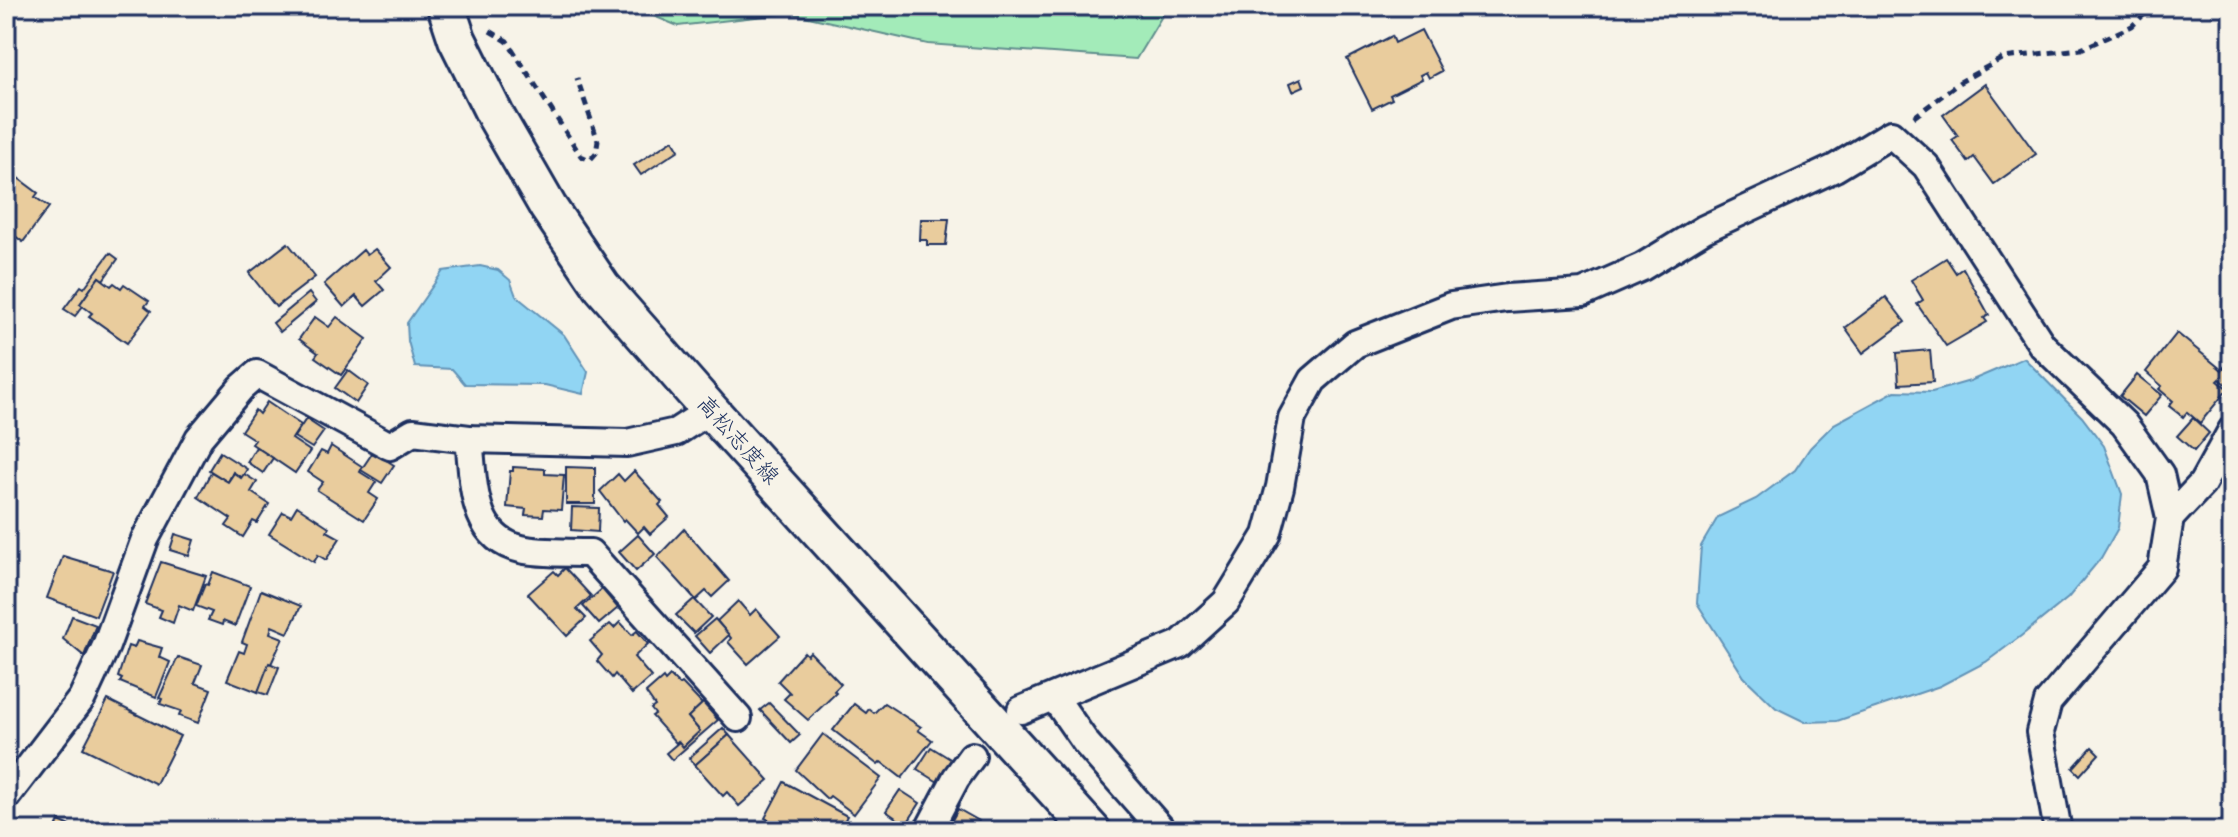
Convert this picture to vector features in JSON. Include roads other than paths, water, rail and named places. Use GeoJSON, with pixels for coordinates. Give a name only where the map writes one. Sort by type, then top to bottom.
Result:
{"type":"FeatureCollection","features":[{"type":"Feature","properties":{"kind":"main road","name":"高松志度線"},"geometry":{"type":"LineString","coordinates":[[446,6],[457,39],[495,115],[548,207],[602,287],[1092,831]]}},
{"type":"Feature","properties":{"kind":"street"},"geometry":{"type":"LineString","coordinates":[[1021,710],[1180,644],[1226,602],[1267,535],[1280,487],[1292,418],[1313,380],[1355,344],[1451,306],[1507,298],[1583,293],[1642,267],[1704,229],[1835,168],[1891,134],[1926,166],[2042,345],[2124,424],[2160,474],[2170,518],[2162,568],[2048,702],[2040,732],[2058,831]]}},
{"type":"Feature","properties":{"kind":"street"},"geometry":{"type":"LineString","coordinates":[[6,797],[82,698],[106,646],[145,539],[199,438],[241,388],[257,374],[390,446],[413,432],[469,439],[627,443],[676,432],[710,410]]}},
{"type":"Feature","properties":{"kind":"street"},"geometry":{"type":"LineString","coordinates":[[2170,518],[2202,484],[2232,430]]}},
{"type":"Feature","properties":{"kind":"street"},"geometry":{"type":"LineString","coordinates":[[469,439],[478,512],[495,538],[519,549],[590,553],[738,718]]}},
{"type":"Feature","properties":{"kind":"street"},"geometry":{"type":"LineString","coordinates":[[1054,697],[1086,743],[1163,831]]}},
{"type":"Feature","properties":{"kind":"street"},"geometry":{"type":"LineString","coordinates":[[928,831],[956,778],[972,756]]}},
{"type":"Feature","properties":{"kind":"water"},"geometry":{"type":"Polygon","coordinates":[[[480,266],[498,270],[510,280],[516,296],[564,335],[588,372],[583,394],[545,385],[465,384],[452,369],[415,367],[407,323],[443,271],[480,266]]]}},
{"type":"Feature","properties":{"kind":"water"},"geometry":{"type":"Polygon","coordinates":[[[2024,358],[2082,417],[2104,446],[2122,494],[2118,528],[2101,558],[2068,598],[2021,636],[1986,662],[1940,686],[1837,721],[1805,722],[1776,708],[1744,677],[1697,603],[1701,546],[1718,517],[1756,499],[1795,470],[1810,448],[1834,424],[1895,391],[1932,392],[1970,381],[2024,358]]]}}]}
